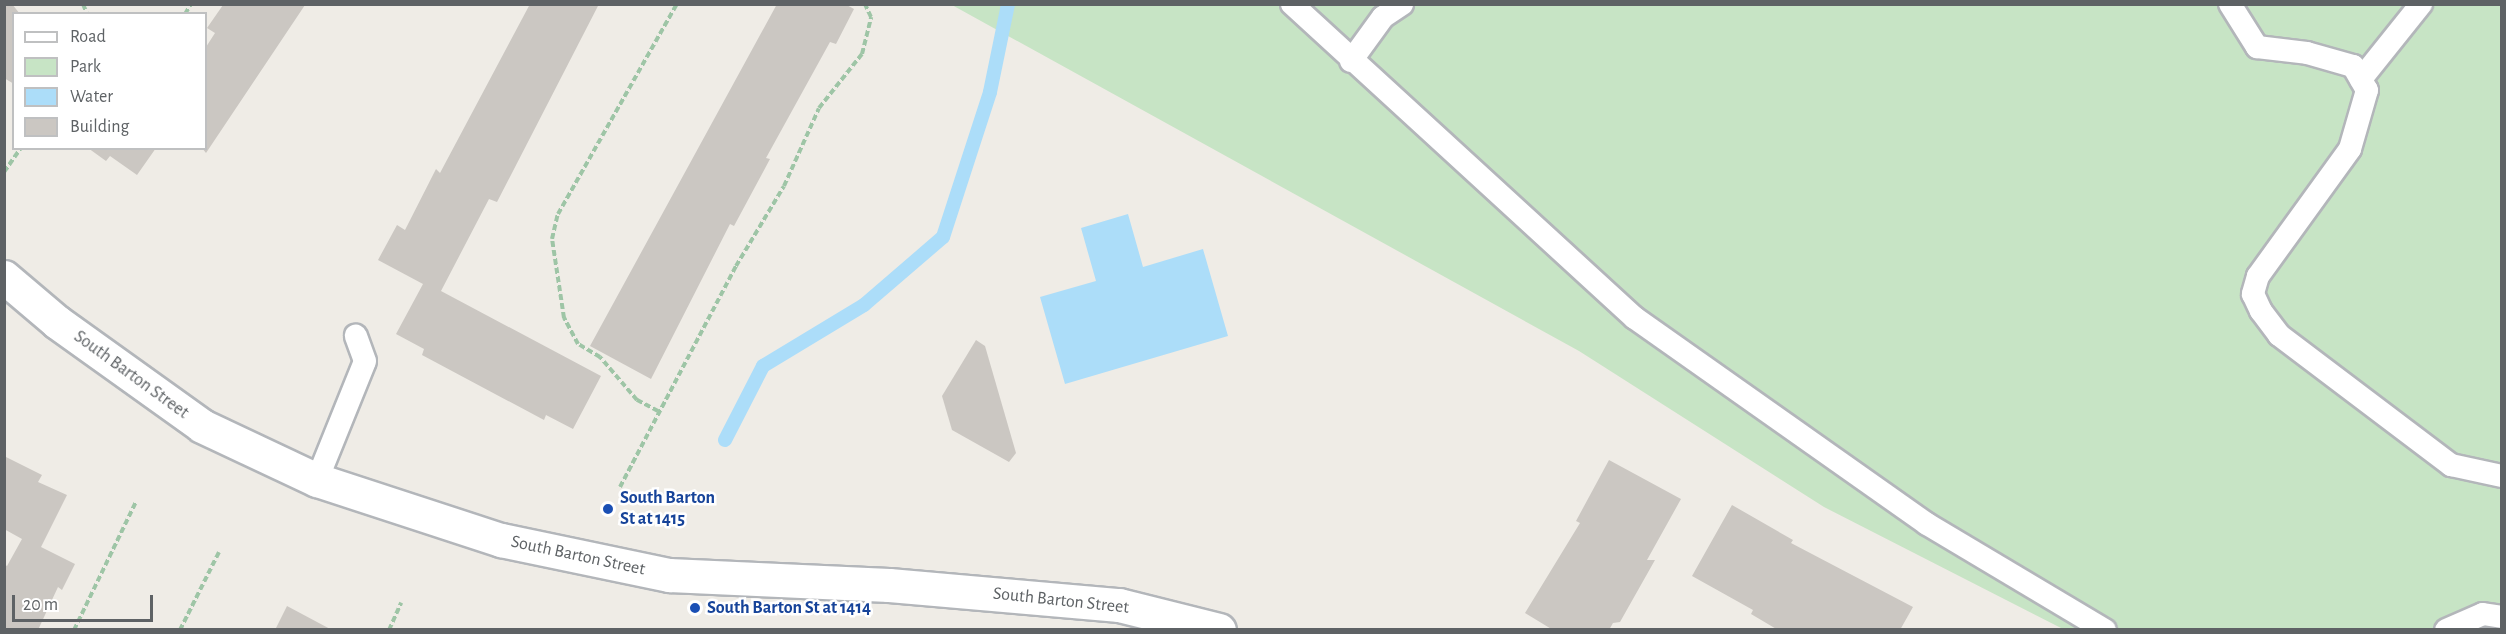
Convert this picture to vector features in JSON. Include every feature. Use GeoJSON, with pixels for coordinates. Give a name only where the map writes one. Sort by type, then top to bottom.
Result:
{"type":"FeatureCollection","features":[{"type":"Feature","properties":{"kind":"street","name":"South Barton Street"},"geometry":{"type":"LineString","coordinates":[[4,277],[57,322],[202,426],[317,480],[501,540],[669,575],[889,585],[1119,605],[1218,630]]}},
{"type":"Feature","properties":{"kind":"lane"},"geometry":{"type":"LineString","coordinates":[[1292,4],[1351,61],[1635,318],[1928,524],[2105,630]]}},
{"type":"Feature","properties":{"kind":"lane"},"geometry":{"type":"LineString","coordinates":[[1351,61],[1383,18],[1402,4]]}},
{"type":"Feature","properties":{"kind":"lane"},"geometry":{"type":"LineString","coordinates":[[2230,4],[2257,47],[2307,53],[2353,66],[2367,90],[2350,149],[2274,251],[2258,276],[2253,294],[2280,335],[2451,465],[2502,476]]}},
{"type":"Feature","properties":{"kind":"lane"},"geometry":{"type":"LineString","coordinates":[[2361,79],[2421,4]]}},
{"type":"Feature","properties":{"kind":"lane"},"geometry":{"type":"LineString","coordinates":[[317,480],[365,361],[356,336]]}},
{"type":"Feature","properties":{"kind":"lane"},"geometry":{"type":"LineString","coordinates":[[2446,630],[2483,614],[2502,617]]}},
{"type":"Feature","properties":{"kind":"path"},"geometry":{"type":"LineString","coordinates":[[658,411],[637,400],[600,357],[578,344],[564,318],[552,239],[558,214],[677,4]]}},
{"type":"Feature","properties":{"kind":"path"},"geometry":{"type":"LineString","coordinates":[[620,487],[658,411],[784,186],[819,108],[862,54],[871,17],[865,4]]}},
{"type":"Feature","properties":{"kind":"path"},"geometry":{"type":"LineString","coordinates":[[4,172],[20,150]]}},
{"type":"Feature","properties":{"kind":"path"},"geometry":{"type":"LineString","coordinates":[[74,630],[136,502]]}},
{"type":"Feature","properties":{"kind":"path"},"geometry":{"type":"LineString","coordinates":[[180,630],[219,552]]}},
{"type":"Feature","properties":{"kind":"path"},"geometry":{"type":"LineString","coordinates":[[389,630],[401,603]]}},
{"type":"Feature","properties":{"kind":"green space"},"geometry":{"type":"Polygon","coordinates":[[[952,5],[2501,5],[2501,629],[2063,629],[1824,507],[1579,351],[952,5]]]}},
{"type":"Feature","properties":{"kind":"water"},"geometry":{"type":"Polygon","coordinates":[[[1128,214],[1143,267],[1203,249],[1228,336],[1065,384],[1040,297],[1096,281],[1081,228],[1128,214]]]}},
{"type":"Feature","properties":{"kind":"building"},"geometry":{"type":"Polygon","coordinates":[[[4,4],[12,4],[18,12],[12,12],[12,83],[4,78],[4,4]]]}},
{"type":"Feature","properties":{"kind":"building"},"geometry":{"type":"Polygon","coordinates":[[[530,4],[599,4],[497,202],[489,199],[441,291],[601,376],[573,429],[546,415],[544,420],[422,355],[424,349],[396,334],[423,284],[378,260],[397,225],[405,230],[436,169],[440,173],[530,4]]]}},
{"type":"Feature","properties":{"kind":"building"},"geometry":{"type":"Polygon","coordinates":[[[777,4],[845,4],[854,9],[836,44],[830,42],[766,158],[770,159],[734,226],[730,224],[651,379],[590,346],[777,4]]]}},
{"type":"Feature","properties":{"kind":"building"},"geometry":{"type":"Polygon","coordinates":[[[223,5],[305,5],[206,153],[204,150],[207,150],[207,45],[215,33],[207,28],[223,5]]]}},
{"type":"Feature","properties":{"kind":"building"},"geometry":{"type":"Polygon","coordinates":[[[91,150],[155,150],[137,175],[110,156],[106,161],[91,150]]]}},
{"type":"Feature","properties":{"kind":"building"},"geometry":{"type":"Polygon","coordinates":[[[976,340],[985,346],[1016,453],[1009,462],[952,430],[942,396],[976,340]]]}},
{"type":"Feature","properties":{"kind":"building"},"geometry":{"type":"Polygon","coordinates":[[[4,456],[42,475],[38,482],[67,495],[41,547],[75,564],[62,590],[58,587],[38,630],[4,630],[4,564],[7,566],[22,539],[4,529],[4,456]]]}},
{"type":"Feature","properties":{"kind":"building"},"geometry":{"type":"Polygon","coordinates":[[[1609,460],[1681,499],[1647,560],[1655,560],[1620,622],[1613,623],[1609,630],[1553,630],[1525,613],[1580,523],[1576,521],[1609,460]]]}},
{"type":"Feature","properties":{"kind":"building"},"geometry":{"type":"Polygon","coordinates":[[[1732,505],[1793,540],[1791,543],[1913,607],[1900,630],[1778,630],[1751,614],[1753,610],[1692,576],[1732,505]]]}},
{"type":"Feature","properties":{"kind":"building"},"geometry":{"type":"Polygon","coordinates":[[[287,606],[332,630],[275,630],[287,606]]]}},
{"type":"Feature","properties":{"kind":"waterway"},"geometry":{"type":"LineString","coordinates":[[725,440],[763,366],[864,305],[943,237],[990,92],[1008,4]]}},
{"type":"Feature","properties":{"kind":"place","name":"South Barton St at 1415"},"geometry":{"type":"Point","coordinates":[608,509]}},
{"type":"Feature","properties":{"kind":"place","name":"South Barton St at 1414"},"geometry":{"type":"Point","coordinates":[695,608]}}]}
